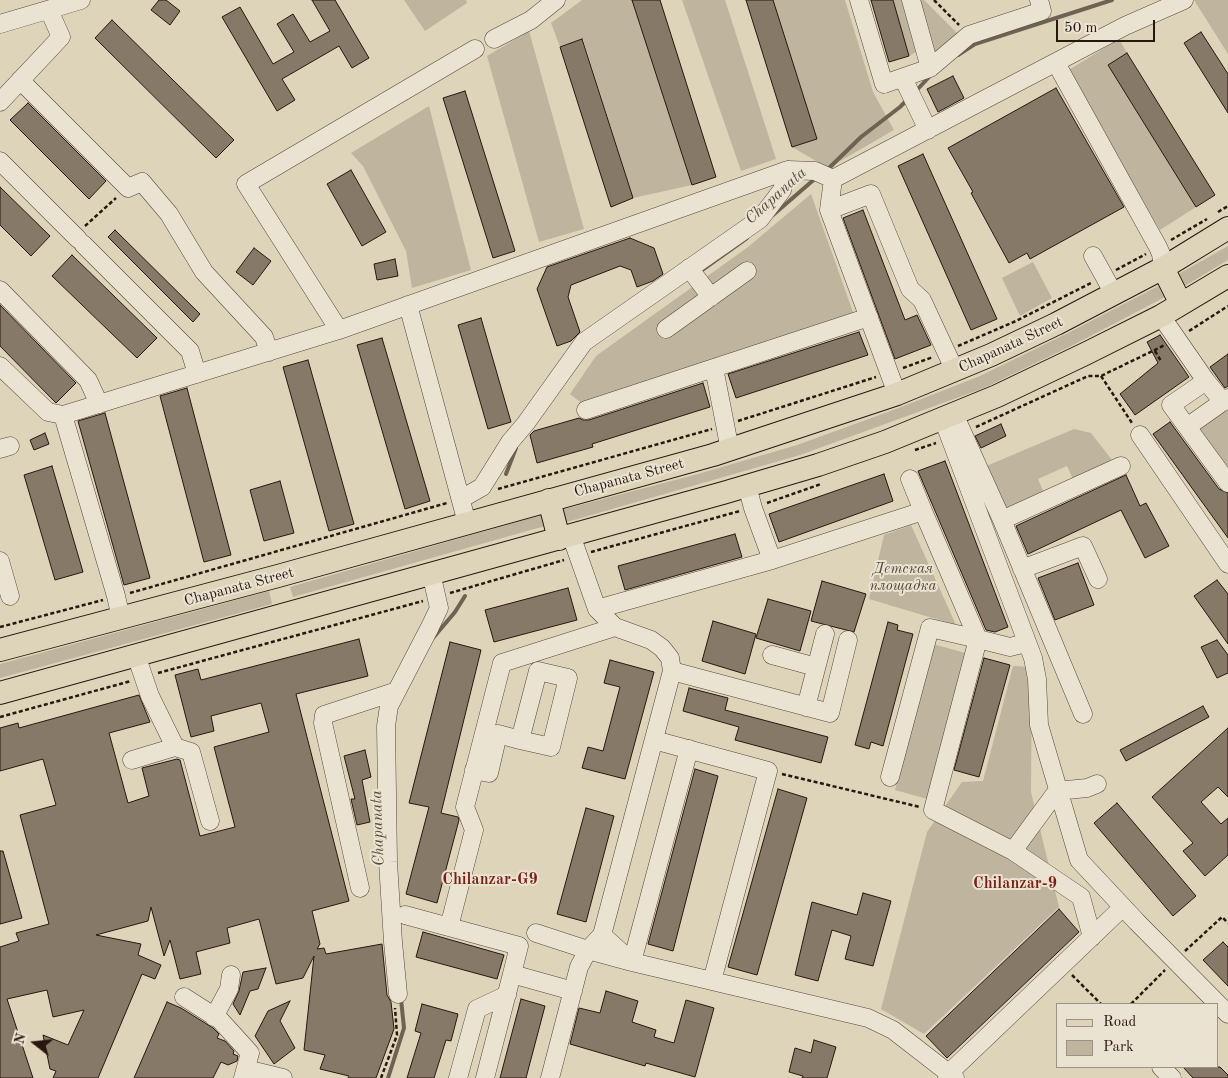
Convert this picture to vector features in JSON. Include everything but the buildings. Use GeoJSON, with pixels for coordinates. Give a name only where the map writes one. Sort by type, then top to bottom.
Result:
{"type":"FeatureCollection","features":[{"type":"Feature","properties":{"kind":"main road","name":"Chapanata Street"},"geometry":{"type":"LineString","coordinates":[[0,650],[278,576],[730,450],[897,394],[950,362],[991,356],[1109,285],[1160,258],[1228,228]]}},
{"type":"Feature","properties":{"kind":"main road"},"geometry":{"type":"LineString","coordinates":[[1160,258],[1181,304]]}},
{"type":"Feature","properties":{"kind":"main road"},"geometry":{"type":"LineString","coordinates":[[0,693],[747,486],[886,442],[997,396],[1161,316],[1228,276]]}},
{"type":"Feature","properties":{"kind":"main road"},"geometry":{"type":"LineString","coordinates":[[549,500],[565,537]]}},
{"type":"Feature","properties":{"kind":"main road"},"geometry":{"type":"LineString","coordinates":[[278,576],[289,612]]}},
{"type":"Feature","properties":{"kind":"street"},"geometry":{"type":"LineString","coordinates":[[494,39],[531,20],[556,0]]}},
{"type":"Feature","properties":{"kind":"street"},"geometry":{"type":"LineString","coordinates":[[859,0],[884,84],[909,90]]}},
{"type":"Feature","properties":{"kind":"street"},"geometry":{"type":"LineString","coordinates":[[911,0],[930,68]]}},
{"type":"Feature","properties":{"kind":"street"},"geometry":{"type":"LineString","coordinates":[[909,90],[930,68],[969,35],[1042,11],[1038,0]]}},
{"type":"Feature","properties":{"kind":"street"},"geometry":{"type":"LineString","coordinates":[[833,179],[1126,26],[1184,0]]}},
{"type":"Feature","properties":{"kind":"street"},"geometry":{"type":"LineString","coordinates":[[0,24],[49,10],[70,1]]}},
{"type":"Feature","properties":{"kind":"street"},"geometry":{"type":"LineString","coordinates":[[0,102],[61,37],[49,10]]}},
{"type":"Feature","properties":{"kind":"street"},"geometry":{"type":"LineString","coordinates":[[339,330],[246,184],[475,49]]}},
{"type":"Feature","properties":{"kind":"street"},"geometry":{"type":"LineString","coordinates":[[1056,63],[1160,258]]}},
{"type":"Feature","properties":{"kind":"street"},"geometry":{"type":"LineString","coordinates":[[20,80],[128,188],[142,182],[169,214],[204,272],[264,337],[269,352]]}},
{"type":"Feature","properties":{"kind":"street"},"geometry":{"type":"LineString","coordinates":[[909,90],[928,130]]}},
{"type":"Feature","properties":{"kind":"street"},"geometry":{"type":"LineString","coordinates":[[0,161],[190,351],[197,374]]}},
{"type":"Feature","properties":{"kind":"street"},"geometry":{"type":"LineString","coordinates":[[0,366],[48,412],[63,415],[339,330],[788,170],[816,171],[833,179]]}},
{"type":"Feature","properties":{"kind":"street"},"geometry":{"type":"LineString","coordinates":[[461,499],[482,487],[510,442],[526,423],[584,342],[693,273],[760,219],[782,190],[788,170]]}},
{"type":"Feature","properties":{"kind":"street"},"geometry":{"type":"LineString","coordinates":[[833,179],[830,210],[897,394]]}},
{"type":"Feature","properties":{"kind":"street"},"geometry":{"type":"LineString","coordinates":[[830,210],[871,194],[910,289],[922,300],[950,362]]}},
{"type":"Feature","properties":{"kind":"street"},"geometry":{"type":"LineString","coordinates":[[1093,256],[1109,285]]}},
{"type":"Feature","properties":{"kind":"street"},"geometry":{"type":"LineString","coordinates":[[666,329],[747,271]]}},
{"type":"Feature","properties":{"kind":"street"},"geometry":{"type":"LineString","coordinates":[[693,273],[711,297]]}},
{"type":"Feature","properties":{"kind":"street"},"geometry":{"type":"LineString","coordinates":[[0,290],[88,380],[99,404]]}},
{"type":"Feature","properties":{"kind":"street"},"geometry":{"type":"LineString","coordinates":[[408,305],[467,523]]}},
{"type":"Feature","properties":{"kind":"street"},"geometry":{"type":"LineString","coordinates":[[1161,316],[1206,381],[1225,400],[1188,427]]}},
{"type":"Feature","properties":{"kind":"street"},"geometry":{"type":"LineString","coordinates":[[586,410],[869,317]]}},
{"type":"Feature","properties":{"kind":"street"},"geometry":{"type":"LineString","coordinates":[[714,368],[730,450]]}},
{"type":"Feature","properties":{"kind":"street"},"geometry":{"type":"LineString","coordinates":[[1206,381],[1171,405],[1228,483]]}},
{"type":"Feature","properties":{"kind":"street"},"geometry":{"type":"LineString","coordinates":[[63,415],[121,618]]}},
{"type":"Feature","properties":{"kind":"street"},"geometry":{"type":"LineString","coordinates":[[948,416],[1002,520],[1083,714]]}},
{"type":"Feature","properties":{"kind":"street"},"geometry":{"type":"LineString","coordinates":[[948,416],[1032,658],[1037,679],[1039,725],[1079,860],[1217,1003]]}},
{"type":"Feature","properties":{"kind":"street"},"geometry":{"type":"LineString","coordinates":[[1140,435],[1228,564]]}},
{"type":"Feature","properties":{"kind":"street"},"geometry":{"type":"LineString","coordinates":[[1002,520],[1121,466]]}},
{"type":"Feature","properties":{"kind":"street"},"geometry":{"type":"LineString","coordinates":[[910,479],[978,639],[933,810],[1013,851],[1082,897],[1092,937]]}},
{"type":"Feature","properties":{"kind":"street"},"geometry":{"type":"LineString","coordinates":[[747,486],[772,560]]}},
{"type":"Feature","properties":{"kind":"street"},"geometry":{"type":"LineString","coordinates":[[598,609],[772,560],[923,511]]}},
{"type":"Feature","properties":{"kind":"street"},"geometry":{"type":"LineString","coordinates":[[550,1078],[579,967],[586,949],[602,935],[672,671],[670,658],[662,648],[651,640],[616,627],[598,609],[565,537]]}},
{"type":"Feature","properties":{"kind":"street"},"geometry":{"type":"LineString","coordinates":[[1022,569],[1083,546],[1098,579]]}},
{"type":"Feature","properties":{"kind":"street"},"geometry":{"type":"LineString","coordinates":[[0,561],[10,596]]}},
{"type":"Feature","properties":{"kind":"street"},"geometry":{"type":"LineString","coordinates":[[398,994],[392,942],[388,862],[386,726],[389,706],[438,608],[431,574]]}},
{"type":"Feature","properties":{"kind":"street"},"geometry":{"type":"LineString","coordinates":[[449,927],[474,830],[465,807],[502,662],[616,627]]}},
{"type":"Feature","properties":{"kind":"street"},"geometry":{"type":"LineString","coordinates":[[890,777],[930,628],[1010,647],[1026,643]]}},
{"type":"Feature","properties":{"kind":"street"},"geometry":{"type":"LineString","coordinates":[[806,707],[825,634]]}},
{"type":"Feature","properties":{"kind":"street"},"geometry":{"type":"LineString","coordinates":[[672,671],[830,713],[848,640]]}},
{"type":"Feature","properties":{"kind":"street"},"geometry":{"type":"LineString","coordinates":[[136,655],[150,696],[175,747]]}},
{"type":"Feature","properties":{"kind":"street"},"geometry":{"type":"LineString","coordinates":[[772,656],[816,667]]}},
{"type":"Feature","properties":{"kind":"street"},"geometry":{"type":"LineString","coordinates":[[360,888],[323,724],[324,715],[397,691]]}},
{"type":"Feature","properties":{"kind":"street"},"geometry":{"type":"LineString","coordinates":[[474,770],[488,773],[498,734],[520,740]]}},
{"type":"Feature","properties":{"kind":"street"},"geometry":{"type":"LineString","coordinates":[[654,740],[768,771],[712,981]]}},
{"type":"Feature","properties":{"kind":"street"},"geometry":{"type":"LineString","coordinates":[[132,760],[175,747],[191,752],[210,821]]}},
{"type":"Feature","properties":{"kind":"street"},"geometry":{"type":"LineString","coordinates":[[632,962],[689,749]]}},
{"type":"Feature","properties":{"kind":"street"},"geometry":{"type":"LineString","coordinates":[[1013,851],[1057,791],[1087,788],[1097,784]]}},
{"type":"Feature","properties":{"kind":"street"},"geometry":{"type":"LineString","coordinates":[[1082,897],[1098,881]]}},
{"type":"Feature","properties":{"kind":"street"},"geometry":{"type":"LineString","coordinates":[[536,933],[632,962],[868,1018],[893,1030],[950,1076],[1123,907]]}},
{"type":"Feature","properties":{"kind":"street"},"geometry":{"type":"LineString","coordinates":[[405,915],[520,946],[485,1078]]}},
{"type":"Feature","properties":{"kind":"street"},"geometry":{"type":"LineString","coordinates":[[602,935],[632,962]]}},
{"type":"Feature","properties":{"kind":"street"},"geometry":{"type":"LineString","coordinates":[[512,974],[573,991]]}},
{"type":"Feature","properties":{"kind":"street"},"geometry":{"type":"LineString","coordinates":[[214,1017],[229,988],[231,975]]}},
{"type":"Feature","properties":{"kind":"street"},"geometry":{"type":"LineString","coordinates":[[458,1078],[477,1009],[507,995]]}},
{"type":"Feature","properties":{"kind":"street"},"geometry":{"type":"LineString","coordinates":[[184,997],[220,1020],[250,1054],[245,1073],[283,1078]]}},
{"type":"Feature","properties":{"kind":"street"},"geometry":{"type":"LineString","coordinates":[[1218,1004],[1228,1014]]}},
{"type":"Feature","properties":{"kind":"street"},"geometry":{"type":"LineString","coordinates":[[1162,1068],[1172,1078]]}},
{"type":"Feature","properties":{"kind":"path"},"geometry":{"type":"LineString","coordinates":[[934,0],[969,35]]}},
{"type":"Feature","properties":{"kind":"path"},"geometry":{"type":"LineString","coordinates":[[79,240],[115,198],[128,188]]}},
{"type":"Feature","properties":{"kind":"path"},"geometry":{"type":"LineString","coordinates":[[489,491],[725,425],[889,373],[950,362],[1016,321],[1109,285],[1160,258],[1228,206]]}},
{"type":"Feature","properties":{"kind":"path"},"geometry":{"type":"LineString","coordinates":[[1155,351],[1161,360]]}},
{"type":"Feature","properties":{"kind":"path"},"geometry":{"type":"LineString","coordinates":[[1101,376],[1140,435]]}},
{"type":"Feature","properties":{"kind":"path"},"geometry":{"type":"LineString","coordinates":[[0,627],[190,576],[461,499]]}},
{"type":"Feature","properties":{"kind":"path"},"geometry":{"type":"LineString","coordinates":[[190,576],[191,581]]}},
{"type":"Feature","properties":{"kind":"path"},"geometry":{"type":"LineString","coordinates":[[768,771],[933,810]]}},
{"type":"Feature","properties":{"kind":"path"},"geometry":{"type":"LineString","coordinates":[[1062,965],[1100,1003]]}},
{"type":"Feature","properties":{"kind":"green space"},"geometry":{"type":"Polygon","coordinates":[[[404,0],[466,0],[467,3],[425,31],[404,0]]]}},
{"type":"Feature","properties":{"kind":"green space"},"geometry":{"type":"Polygon","coordinates":[[[582,0],[632,0],[692,185],[633,198],[583,39],[560,47],[551,23],[582,0]]]}},
{"type":"Feature","properties":{"kind":"green space"},"geometry":{"type":"Polygon","coordinates":[[[682,0],[725,0],[776,159],[741,171],[682,0]]]}},
{"type":"Feature","properties":{"kind":"green space"},"geometry":{"type":"Polygon","coordinates":[[[773,0],[845,0],[873,92],[894,130],[828,168],[792,147],[817,139],[773,0]]]}},
{"type":"Feature","properties":{"kind":"green space"},"geometry":{"type":"Polygon","coordinates":[[[893,0],[904,0],[918,51],[909,56],[893,0]]]}},
{"type":"Feature","properties":{"kind":"green space"},"geometry":{"type":"Polygon","coordinates":[[[917,0],[924,0],[957,33],[932,56],[917,0]]]}},
{"type":"Feature","properties":{"kind":"green space"},"geometry":{"type":"Polygon","coordinates":[[[1194,0],[1228,0],[1228,54],[1194,0]]]}},
{"type":"Feature","properties":{"kind":"green space"},"geometry":{"type":"Polygon","coordinates":[[[529,31],[584,229],[539,242],[487,56],[529,31]]]}},
{"type":"Feature","properties":{"kind":"green space"},"geometry":{"type":"Polygon","coordinates":[[[1119,39],[1127,53],[1108,65],[1196,207],[1160,230],[1067,71],[1119,39]]]}},
{"type":"Feature","properties":{"kind":"green space"},"geometry":{"type":"Polygon","coordinates":[[[429,106],[471,270],[412,288],[406,251],[363,166],[351,153],[429,106]]]}},
{"type":"Feature","properties":{"kind":"green space"},"geometry":{"type":"Polygon","coordinates":[[[811,194],[854,315],[584,405],[570,394],[596,356],[748,247],[811,194]]]}},
{"type":"Feature","properties":{"kind":"green space"},"geometry":{"type":"Polygon","coordinates":[[[1228,246],[1228,260],[1183,287],[1175,276],[1228,246]]]}},
{"type":"Feature","properties":{"kind":"green space"},"geometry":{"type":"Polygon","coordinates":[[[1033,262],[1052,298],[1020,316],[1002,278],[1033,262]]]}},
{"type":"Feature","properties":{"kind":"green space"},"geometry":{"type":"Polygon","coordinates":[[[1162,284],[1167,296],[1075,344],[984,388],[800,455],[560,524],[557,511],[698,474],[797,445],[980,376],[1162,284]]]}},
{"type":"Feature","properties":{"kind":"green space"},"geometry":{"type":"Polygon","coordinates":[[[1228,403],[1228,475],[1193,428],[1228,403]]]}},
{"type":"Feature","properties":{"kind":"green space"},"geometry":{"type":"Polygon","coordinates":[[[1074,429],[1091,433],[1112,460],[1073,479],[1067,466],[1038,479],[1044,493],[1003,511],[984,467],[1074,429]]]}},
{"type":"Feature","properties":{"kind":"green space"},"geometry":{"type":"Polygon","coordinates":[[[541,515],[545,526],[293,597],[290,587],[541,515]]]}},
{"type":"Feature","properties":{"kind":"green space","name":"Детская площадка"},"geometry":{"type":"Polygon","coordinates":[[[911,525],[956,625],[869,599],[884,535],[911,525]]]}},
{"type":"Feature","properties":{"kind":"green space"},"geometry":{"type":"Polygon","coordinates":[[[269,591],[272,604],[0,678],[0,664],[269,591]]]}},
{"type":"Feature","properties":{"kind":"green space"},"geometry":{"type":"Polygon","coordinates":[[[933,644],[969,654],[931,800],[895,790],[933,644]]]}},
{"type":"Feature","properties":{"kind":"green space"},"geometry":{"type":"Polygon","coordinates":[[[1013,666],[1032,667],[1031,792],[1059,907],[924,1034],[881,1009],[927,832],[962,782],[983,781],[1013,666]]]}},
{"type":"Feature","properties":{"kind":"waterway","name":"Chapanata"},"geometry":{"type":"LineString","coordinates":[[958,55],[975,44],[1112,0]]}},
{"type":"Feature","properties":{"kind":"waterway","name":"Chapanata"},"geometry":{"type":"LineString","coordinates":[[915,92],[930,76]]}},
{"type":"Feature","properties":{"kind":"waterway","name":"Chapanata"},"geometry":{"type":"LineString","coordinates":[[827,170],[861,137],[908,99]]}},
{"type":"Feature","properties":{"kind":"waterway","name":"Chapanata"},"geometry":{"type":"LineString","coordinates":[[773,215],[817,177]]}},
{"type":"Feature","properties":{"kind":"waterway","name":"Chapanata"},"geometry":{"type":"LineString","coordinates":[[702,270],[747,238]]}},
{"type":"Feature","properties":{"kind":"waterway","name":"Chapanata"},"geometry":{"type":"LineString","coordinates":[[506,474],[516,448]]}},
{"type":"Feature","properties":{"kind":"waterway","name":"Chapanata"},"geometry":{"type":"LineString","coordinates":[[433,638],[455,612],[465,596]]}},
{"type":"Feature","properties":{"kind":"waterway","name":"Chapanata"},"geometry":{"type":"LineString","coordinates":[[388,1078],[404,1028],[401,999]]}},
{"type":"Feature","properties":{"kind":"district","name":"Chilanzar-G9"},"geometry":{"type":"Point","coordinates":[490,880]}},
{"type":"Feature","properties":{"kind":"district","name":"Chilanzar-9"},"geometry":{"type":"Point","coordinates":[1015,884]}}]}
